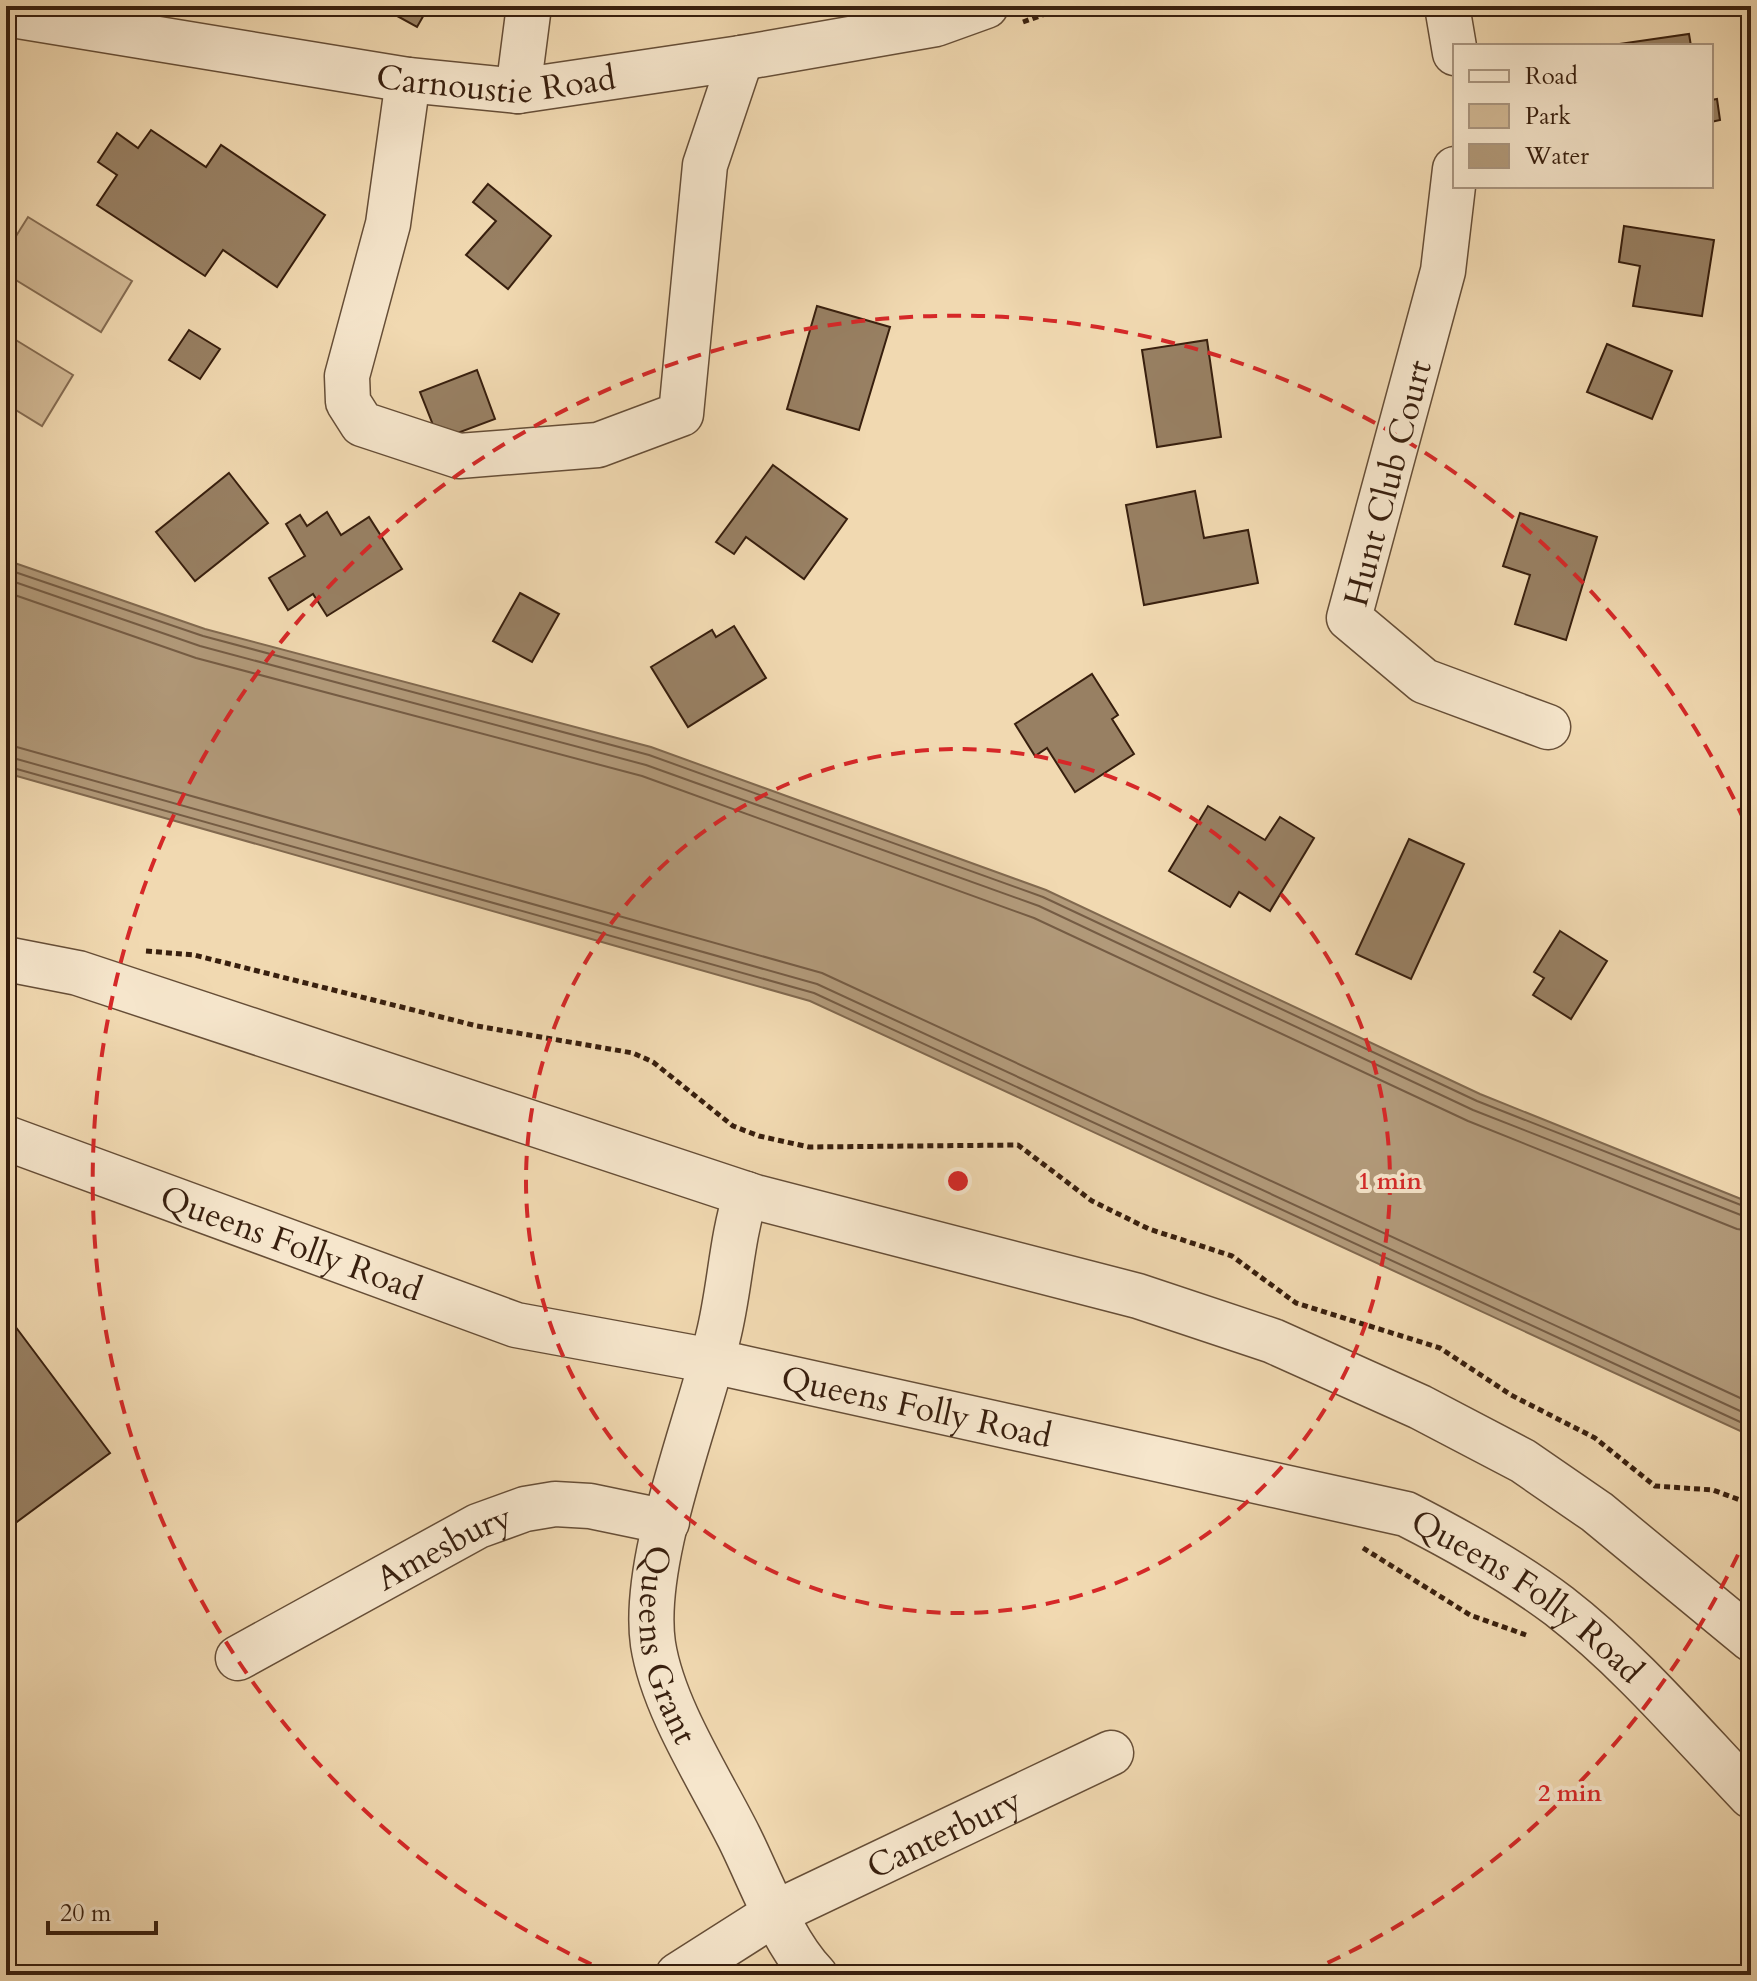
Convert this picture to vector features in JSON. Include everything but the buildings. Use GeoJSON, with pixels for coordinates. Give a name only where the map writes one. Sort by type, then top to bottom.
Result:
{"type":"FeatureCollection","features":[{"type":"Feature","properties":{"kind":"street"},"geometry":{"type":"LineString","coordinates":[[518,91],[529,6]]}},
{"type":"Feature","properties":{"kind":"street","name":"Carnoustie Road"},"geometry":{"type":"LineString","coordinates":[[6,14],[408,80],[518,91],[741,58],[936,24],[986,6]]}},
{"type":"Feature","properties":{"kind":"street"},"geometry":{"type":"LineString","coordinates":[[1447,6],[1453,44]]}},
{"type":"Feature","properties":{"kind":"street"},"geometry":{"type":"LineString","coordinates":[[408,80],[388,224],[347,376],[348,402],[362,424],[459,456],[598,445],[681,414],[705,165],[741,58]]}},
{"type":"Feature","properties":{"kind":"street","name":"Hunt Club Court"},"geometry":{"type":"LineString","coordinates":[[1453,186],[1443,271],[1349,618],[1424,681],[1548,727]]}},
{"type":"Feature","properties":{"kind":"street"},"geometry":{"type":"LineString","coordinates":[[6,959],[78,973],[746,1194],[1138,1296],[1273,1341],[1420,1407],[1523,1461],[1597,1512],[1751,1639]]}},
{"type":"Feature","properties":{"kind":"street","name":"Queens Folly Road"},"geometry":{"type":"LineString","coordinates":[[6,1138],[516,1325],[712,1361],[1406,1514],[1473,1548],[1558,1605],[1619,1658],[1751,1796]]}},
{"type":"Feature","properties":{"kind":"street","name":"Queens Grant"},"geometry":{"type":"LineString","coordinates":[[746,1194],[712,1361],[667,1522],[652,1596],[653,1643],[663,1685],[777,1912],[805,1965],[815,1975]]}},
{"type":"Feature","properties":{"kind":"street","name":"Amesbury"},"geometry":{"type":"LineString","coordinates":[[238,1658],[478,1526],[525,1509],[555,1504],[590,1506],[667,1522]]}},
{"type":"Feature","properties":{"kind":"street","name":"Canterbury"},"geometry":{"type":"LineString","coordinates":[[678,1975],[777,1912],[1111,1753]]}},
{"type":"Feature","properties":{"kind":"path"},"geometry":{"type":"LineString","coordinates":[[6,118],[15,132],[6,155]]}},
{"type":"Feature","properties":{"kind":"path"},"geometry":{"type":"LineString","coordinates":[[141,951],[194,955],[477,1026],[633,1053],[653,1062],[733,1126],[809,1147],[1018,1145],[1092,1201],[1149,1229],[1232,1256],[1296,1303],[1440,1348],[1511,1395],[1595,1438],[1655,1486],[1713,1490],[1751,1504]]}},
{"type":"Feature","properties":{"kind":"green space"},"geometry":{"type":"Polygon","coordinates":[[[28,217],[132,281],[101,332],[6,274],[6,252],[28,217]]]}},
{"type":"Feature","properties":{"kind":"green space"},"geometry":{"type":"Polygon","coordinates":[[[6,334],[73,375],[42,426],[6,404],[6,334]]]}},
{"type":"Feature","properties":{"kind":"water"},"geometry":{"type":"Polygon","coordinates":[[[6,560],[205,629],[651,747],[1046,890],[1480,1094],[1751,1203],[1751,1436],[810,1001],[6,773],[6,560]]]}}]}
